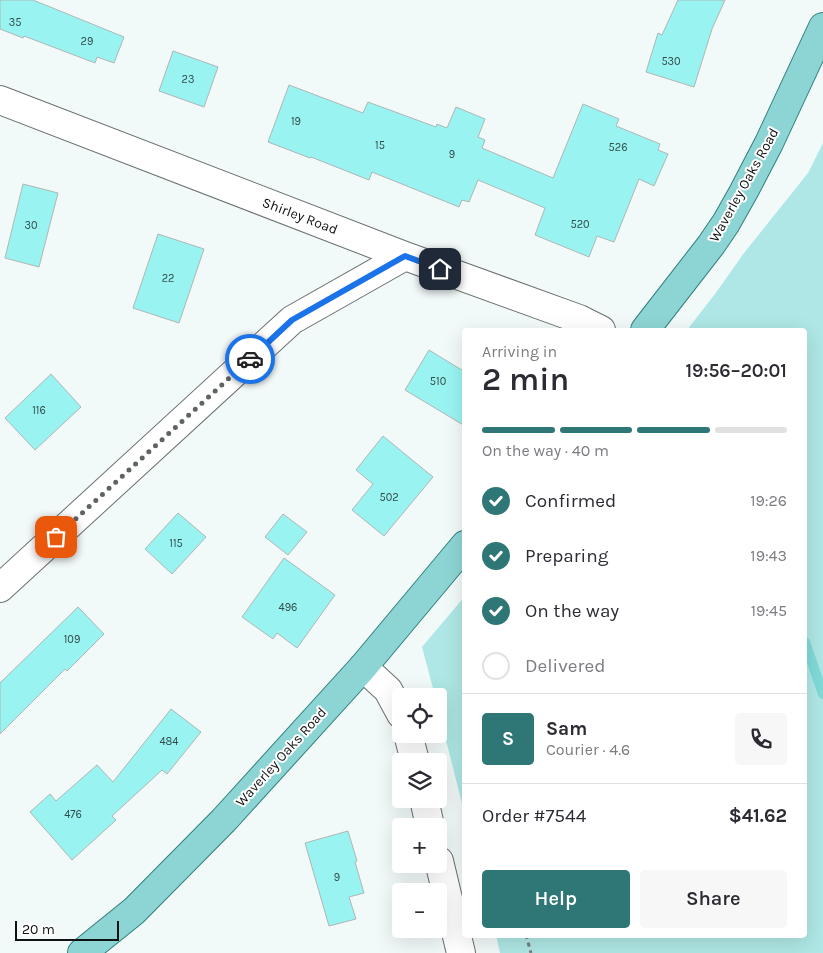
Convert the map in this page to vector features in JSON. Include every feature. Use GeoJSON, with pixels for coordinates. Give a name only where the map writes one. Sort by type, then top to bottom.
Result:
{"type":"FeatureCollection","features":[{"type":"Feature","properties":{"kind":"main road","name":"Waverley Oaks Road"},"geometry":{"type":"LineString","coordinates":[[647,328],[726,223],[769,143],[823,27]]}},
{"type":"Feature","properties":{"kind":"main road","name":"Waverley Oaks Road"},"geometry":{"type":"LineString","coordinates":[[82,953],[134,911],[224,820],[363,667],[462,549]]}},
{"type":"Feature","properties":{"kind":"street","name":"Shirley Road"},"geometry":{"type":"LineString","coordinates":[[0,100],[405,256],[579,319],[597,328]]}},
{"type":"Feature","properties":{"kind":"street"},"geometry":{"type":"LineString","coordinates":[[0,588],[292,320],[405,256]]}},
{"type":"Feature","properties":{"kind":"street"},"geometry":{"type":"LineString","coordinates":[[363,667],[388,690],[392,697]]}},
{"type":"Feature","properties":{"kind":"street"},"geometry":{"type":"LineString","coordinates":[[442,873],[461,953]]}},
{"type":"Feature","properties":{"kind":"path"},"geometry":{"type":"LineString","coordinates":[[527,938],[530,953]]}},
{"type":"Feature","properties":{"kind":"shaded area"},"geometry":{"type":"Polygon","coordinates":[[[823,143],[823,953],[500,953],[497,938],[807,938],[807,328],[689,328],[744,253],[808,173],[823,143]]]}},
{"type":"Feature","properties":{"kind":"shaded area"},"geometry":{"type":"Polygon","coordinates":[[[462,600],[462,803],[447,743],[447,688],[433,688],[422,647],[462,600]]]}},
{"type":"Feature","properties":{"kind":"building"},"geometry":{"type":"Polygon","coordinates":[[[0,0],[33,0],[124,37],[114,63],[97,57],[95,63],[0,29],[0,0]]]}},
{"type":"Feature","properties":{"kind":"building"},"geometry":{"type":"Polygon","coordinates":[[[678,0],[725,0],[712,29],[694,87],[646,72],[658,33],[662,35],[678,0]]]}},
{"type":"Feature","properties":{"kind":"building"},"geometry":{"type":"Polygon","coordinates":[[[173,51],[218,67],[204,107],[159,91],[173,51]]]}},
{"type":"Feature","properties":{"kind":"building"},"geometry":{"type":"Polygon","coordinates":[[[289,85],[363,113],[368,102],[436,127],[437,124],[447,128],[456,107],[485,119],[478,137],[485,140],[482,148],[553,178],[583,104],[619,119],[616,126],[660,144],[658,150],[668,154],[654,186],[639,179],[614,242],[597,236],[589,257],[535,235],[545,208],[478,180],[469,202],[462,200],[459,207],[372,172],[369,180],[268,142],[289,85]]]}},
{"type":"Feature","properties":{"kind":"building"},"geometry":{"type":"Polygon","coordinates":[[[23,184],[58,193],[39,267],[5,258],[23,184]]]}},
{"type":"Feature","properties":{"kind":"building"},"geometry":{"type":"Polygon","coordinates":[[[158,234],[204,249],[179,323],[133,308],[158,234]]]}},
{"type":"Feature","properties":{"kind":"building"},"geometry":{"type":"Polygon","coordinates":[[[429,350],[462,370],[462,424],[405,390],[429,350]]]}},
{"type":"Feature","properties":{"kind":"building"},"geometry":{"type":"Polygon","coordinates":[[[51,374],[81,407],[35,450],[5,418],[51,374]]]}},
{"type":"Feature","properties":{"kind":"building"},"geometry":{"type":"Polygon","coordinates":[[[383,436],[433,477],[384,536],[352,510],[373,484],[356,470],[383,436]]]}},
{"type":"Feature","properties":{"kind":"building"},"geometry":{"type":"Polygon","coordinates":[[[178,513],[206,537],[172,574],[145,549],[178,513]]]}},
{"type":"Feature","properties":{"kind":"building"},"geometry":{"type":"Polygon","coordinates":[[[283,514],[307,532],[288,555],[265,537],[283,514]]]}},
{"type":"Feature","properties":{"kind":"building"},"geometry":{"type":"Polygon","coordinates":[[[284,558],[335,595],[297,648],[277,633],[273,639],[242,617],[284,558]]]}},
{"type":"Feature","properties":{"kind":"building"},"geometry":{"type":"Polygon","coordinates":[[[78,607],[104,634],[67,671],[65,669],[0,734],[0,683],[78,607]]]}},
{"type":"Feature","properties":{"kind":"building"},"geometry":{"type":"Polygon","coordinates":[[[171,709],[201,732],[167,774],[162,770],[112,816],[116,820],[72,860],[30,812],[50,794],[56,801],[97,765],[113,782],[171,709]]]}},
{"type":"Feature","properties":{"kind":"building"},"geometry":{"type":"Polygon","coordinates":[[[348,831],[364,893],[349,897],[356,919],[329,926],[305,843],[348,831]]]}},
{"type":"Feature","properties":{"kind":"waterway"},"geometry":{"type":"LineString","coordinates":[[807,648],[823,694]]}},
{"type":"Feature","properties":{"kind":"way so far"},"geometry":{"type":"LineString","coordinates":[[56,537],[250,359]]}},
{"type":"Feature","properties":{"kind":"route"},"geometry":{"type":"LineString","coordinates":[[250,359],[292,320],[405,256],[440,269]]}}]}
